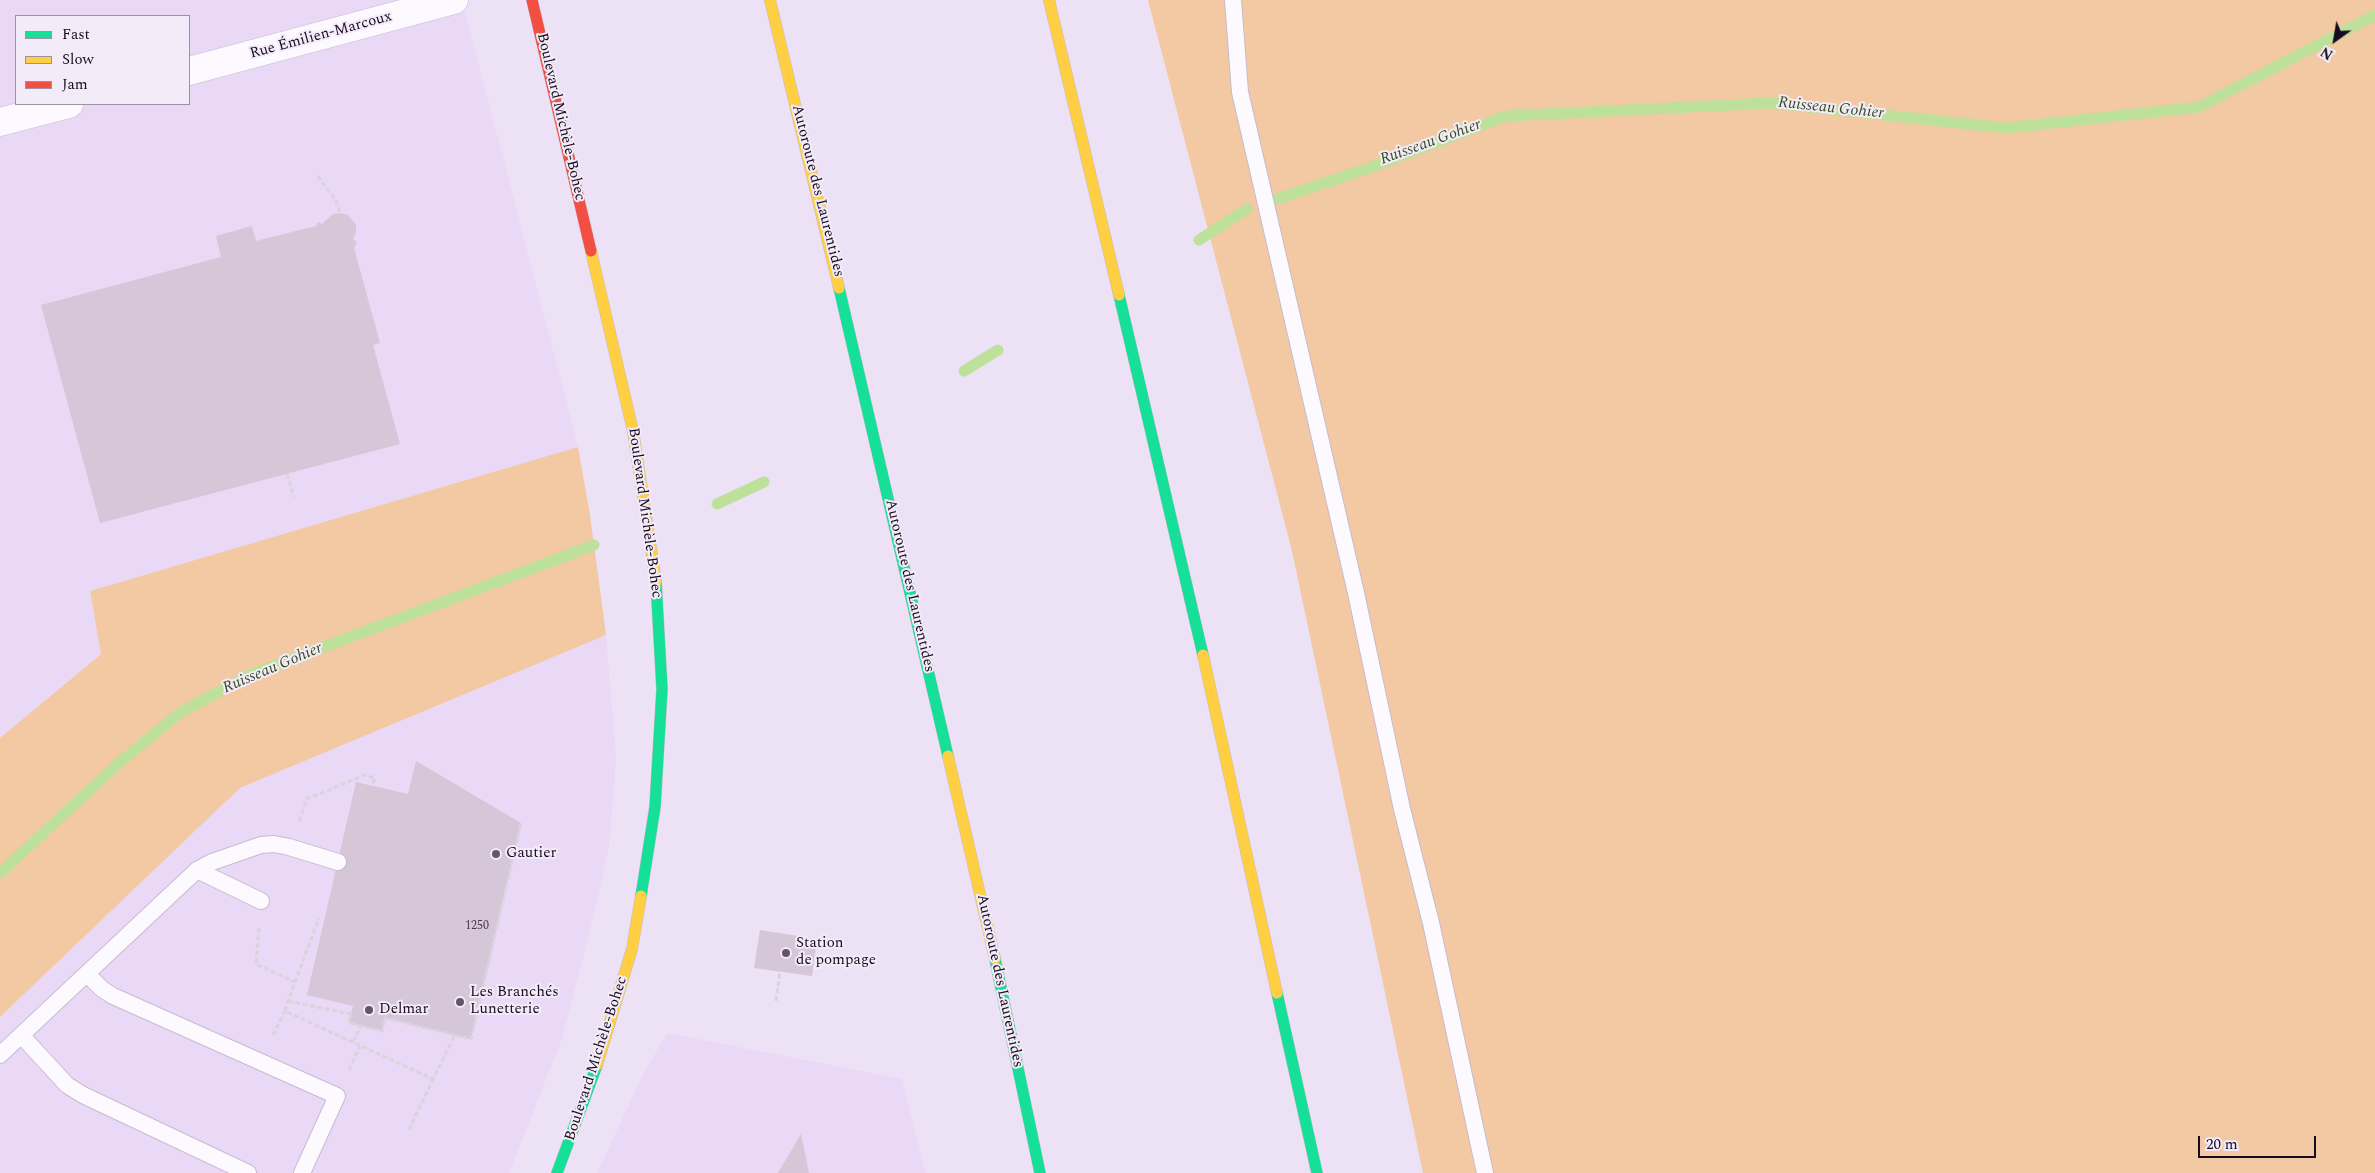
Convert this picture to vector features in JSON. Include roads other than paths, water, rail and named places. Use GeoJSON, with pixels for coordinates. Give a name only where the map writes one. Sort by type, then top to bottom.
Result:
{"type":"FeatureCollection","features":[{"type":"Feature","properties":{"kind":"main road","name":"Boulevard Michèle-Bohec"},"geometry":{"type":"LineString","coordinates":[[532,0],[633,431],[653,554],[658,602],[662,689],[654,816],[632,949],[606,1041],[557,1173]]}},
{"type":"Feature","properties":{"kind":"main road","name":"Autoroute des Laurentides"},"geometry":{"type":"LineString","coordinates":[[770,0],[869,412],[1000,982],[1040,1173]]}},
{"type":"Feature","properties":{"kind":"main road"},"geometry":{"type":"LineString","coordinates":[[1048,0],[1180,550],[1317,1173]]}},
{"type":"Feature","properties":{"kind":"street","name":"Rue Émilien-Marcoux"},"geometry":{"type":"LineString","coordinates":[[190,72],[454,0]]}},
{"type":"Feature","properties":{"kind":"street"},"geometry":{"type":"LineString","coordinates":[[0,122],[65,105]]}},
{"type":"Feature","properties":{"kind":"lane"},"geometry":{"type":"LineString","coordinates":[[1233,0],[1240,92],[1356,593],[1402,809],[1431,923],[1485,1173]]}},
{"type":"Feature","properties":{"kind":"lane"},"geometry":{"type":"LineString","coordinates":[[0,1055],[197,870],[212,862],[261,845],[274,844],[338,862]]}},
{"type":"Feature","properties":{"kind":"lane"},"geometry":{"type":"LineString","coordinates":[[197,870],[261,901]]}},
{"type":"Feature","properties":{"kind":"lane"},"geometry":{"type":"LineString","coordinates":[[87,974],[102,989],[113,996],[337,1096],[302,1173]]}},
{"type":"Feature","properties":{"kind":"lane"},"geometry":{"type":"LineString","coordinates":[[21,1035],[66,1084],[83,1095],[248,1173]]}},
{"type":"Feature","properties":{"kind":"waterway","name":"Ruisseau Gohier"},"geometry":{"type":"LineString","coordinates":[[1277,199],[1369,168],[1506,116],[1771,103],[2007,128],[2199,107],[2375,15]]}},
{"type":"Feature","properties":{"kind":"waterway","name":"Ruisseau Gohier"},"geometry":{"type":"LineString","coordinates":[[1199,240],[1247,209]]}},
{"type":"Feature","properties":{"kind":"waterway","name":"Ruisseau Gohier"},"geometry":{"type":"LineString","coordinates":[[964,371],[998,350]]}},
{"type":"Feature","properties":{"kind":"waterway","name":"Ruisseau Gohier"},"geometry":{"type":"LineString","coordinates":[[717,504],[764,482]]}},
{"type":"Feature","properties":{"kind":"waterway","name":"Ruisseau Gohier"},"geometry":{"type":"LineString","coordinates":[[0,873],[121,761],[181,712],[252,674],[594,545]]}},
{"type":"Feature","properties":{"kind":"place","name":"Gautier"},"geometry":{"type":"Point","coordinates":[496,854]}},
{"type":"Feature","properties":{"kind":"place","name":"Station de pompage"},"geometry":{"type":"Point","coordinates":[786,953]}},
{"type":"Feature","properties":{"kind":"place","name":"Les Branchés Lunetterie"},"geometry":{"type":"Point","coordinates":[460,1002]}},
{"type":"Feature","properties":{"kind":"place","name":"Delmar"},"geometry":{"type":"Point","coordinates":[369,1010]}}]}
